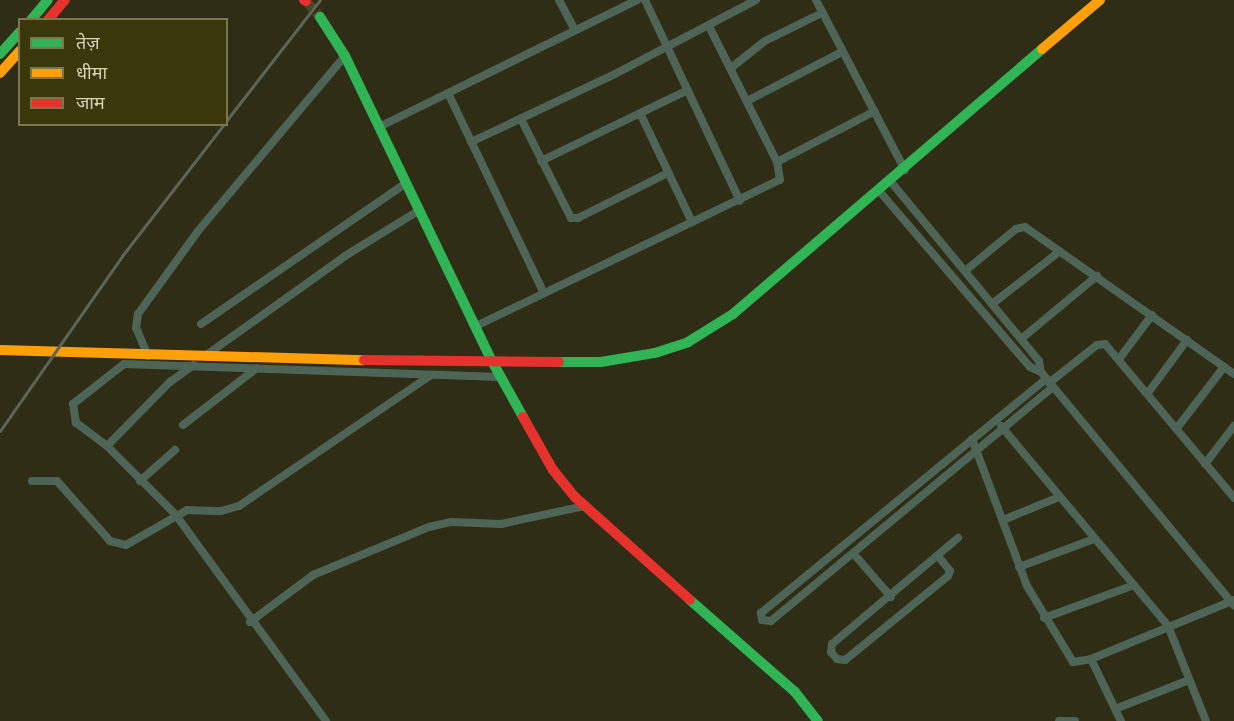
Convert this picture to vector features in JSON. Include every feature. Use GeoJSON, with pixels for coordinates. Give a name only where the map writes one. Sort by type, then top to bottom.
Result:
{"type":"FeatureCollection","features":[{"type":"Feature","properties":{"kind":"main road"},"geometry":{"type":"LineString","coordinates":[[33,18],[48,0]]}},
{"type":"Feature","properties":{"kind":"main road"},"geometry":{"type":"LineString","coordinates":[[50,18],[66,0]]}},
{"type":"Feature","properties":{"kind":"main road"},"geometry":{"type":"LineString","coordinates":[[0,350],[493,363],[601,362],[638,357],[688,342],[733,314],[880,192],[1100,0]]}},
{"type":"Feature","properties":{"kind":"main road"},"geometry":{"type":"LineString","coordinates":[[320,17],[345,56],[500,377],[553,470],[584,506],[745,645],[795,692],[818,721]]}},
{"type":"Feature","properties":{"kind":"main road"},"geometry":{"type":"LineString","coordinates":[[0,54],[18,34]]}},
{"type":"Feature","properties":{"kind":"main road"},"geometry":{"type":"LineString","coordinates":[[0,73],[18,53]]}},
{"type":"Feature","properties":{"kind":"street"},"geometry":{"type":"LineString","coordinates":[[559,0],[575,30]]}},
{"type":"Feature","properties":{"kind":"street"},"geometry":{"type":"LineString","coordinates":[[379,127],[637,0]]}},
{"type":"Feature","properties":{"kind":"street"},"geometry":{"type":"LineString","coordinates":[[645,0],[740,201]]}},
{"type":"Feature","properties":{"kind":"street"},"geometry":{"type":"LineString","coordinates":[[471,142],[668,47],[756,0]]}},
{"type":"Feature","properties":{"kind":"street"},"geometry":{"type":"LineString","coordinates":[[816,0],[905,170]]}},
{"type":"Feature","properties":{"kind":"street"},"geometry":{"type":"LineString","coordinates":[[730,68],[765,41],[822,13]]}},
{"type":"Feature","properties":{"kind":"street"},"geometry":{"type":"LineString","coordinates":[[476,326],[692,222],[777,184],[782,177],[777,162],[709,26]]}},
{"type":"Feature","properties":{"kind":"street"},"geometry":{"type":"LineString","coordinates":[[747,101],[842,52]]}},
{"type":"Feature","properties":{"kind":"street"},"geometry":{"type":"LineString","coordinates":[[152,364],[136,328],[138,314],[198,231],[345,56]]}},
{"type":"Feature","properties":{"kind":"street"},"geometry":{"type":"LineString","coordinates":[[541,161],[688,90]]}},
{"type":"Feature","properties":{"kind":"street"},"geometry":{"type":"LineString","coordinates":[[448,93],[544,293]]}},
{"type":"Feature","properties":{"kind":"street"},"geometry":{"type":"LineString","coordinates":[[777,162],[875,111]]}},
{"type":"Feature","properties":{"kind":"street"},"geometry":{"type":"LineString","coordinates":[[640,113],[692,222]]}},
{"type":"Feature","properties":{"kind":"street"},"geometry":{"type":"LineString","coordinates":[[521,119],[568,215],[574,219],[669,173]]}},
{"type":"Feature","properties":{"kind":"street"},"geometry":{"type":"LineString","coordinates":[[891,182],[1038,360],[1047,380]]}},
{"type":"Feature","properties":{"kind":"street"},"geometry":{"type":"LineString","coordinates":[[201,324],[405,184]]}},
{"type":"Feature","properties":{"kind":"street"},"geometry":{"type":"LineString","coordinates":[[880,192],[1030,367],[1047,380],[1233,602],[1091,658],[1073,662],[1044,618],[1019,567],[972,439]]}},
{"type":"Feature","properties":{"kind":"street"},"geometry":{"type":"LineString","coordinates":[[107,446],[170,382],[345,256],[418,211]]}},
{"type":"Feature","properties":{"kind":"street"},"geometry":{"type":"LineString","coordinates":[[965,271],[1020,227],[1097,276],[1234,374]]}},
{"type":"Feature","properties":{"kind":"street"},"geometry":{"type":"LineString","coordinates":[[992,304],[1060,251]]}},
{"type":"Feature","properties":{"kind":"street"},"geometry":{"type":"LineString","coordinates":[[1021,339],[1097,276]]}},
{"type":"Feature","properties":{"kind":"street"},"geometry":{"type":"LineString","coordinates":[[1119,358],[1152,315]]}},
{"type":"Feature","properties":{"kind":"street"},"geometry":{"type":"LineString","coordinates":[[1148,393],[1187,340]]}},
{"type":"Feature","properties":{"kind":"street"},"geometry":{"type":"LineString","coordinates":[[1047,380],[1003,428],[976,451],[771,621],[762,620],[761,613],[972,439],[1047,380],[1098,345],[1105,344],[1119,358],[1234,498]]}},
{"type":"Feature","properties":{"kind":"street"},"geometry":{"type":"LineString","coordinates":[[326,721],[250,622],[176,515],[107,446],[76,423],[73,404],[119,366],[193,365],[500,377]]}},
{"type":"Feature","properties":{"kind":"street"},"geometry":{"type":"LineString","coordinates":[[1177,428],[1224,367]]}},
{"type":"Feature","properties":{"kind":"street"},"geometry":{"type":"LineString","coordinates":[[183,424],[257,368]]}},
{"type":"Feature","properties":{"kind":"street"},"geometry":{"type":"LineString","coordinates":[[32,481],[57,481],[115,544],[126,545],[187,510],[221,511],[239,506],[432,375]]}},
{"type":"Feature","properties":{"kind":"street"},"geometry":{"type":"LineString","coordinates":[[996,420],[1168,626],[1206,721]]}},
{"type":"Feature","properties":{"kind":"street"},"geometry":{"type":"LineString","coordinates":[[1205,464],[1234,426]]}},
{"type":"Feature","properties":{"kind":"street"},"geometry":{"type":"LineString","coordinates":[[140,481],[175,450]]}},
{"type":"Feature","properties":{"kind":"street"},"geometry":{"type":"LineString","coordinates":[[1003,520],[1059,497]]}},
{"type":"Feature","properties":{"kind":"street"},"geometry":{"type":"LineString","coordinates":[[250,622],[313,575],[429,527],[451,522],[501,524],[584,506]]}},
{"type":"Feature","properties":{"kind":"street"},"geometry":{"type":"LineString","coordinates":[[938,556],[950,571],[948,576],[845,660],[837,659],[831,652],[832,645],[958,538]]}},
{"type":"Feature","properties":{"kind":"street"},"geometry":{"type":"LineString","coordinates":[[1019,567],[1094,539]]}},
{"type":"Feature","properties":{"kind":"street"},"geometry":{"type":"LineString","coordinates":[[853,553],[891,597]]}},
{"type":"Feature","properties":{"kind":"street"},"geometry":{"type":"LineString","coordinates":[[1044,618],[1134,585]]}},
{"type":"Feature","properties":{"kind":"street"},"geometry":{"type":"LineString","coordinates":[[1091,658],[1121,721]]}},
{"type":"Feature","properties":{"kind":"street"},"geometry":{"type":"LineString","coordinates":[[1115,709],[1189,680]]}},
{"type":"Feature","properties":{"kind":"street"},"geometry":{"type":"LineString","coordinates":[[1059,721],[1075,721]]}},
{"type":"Feature","properties":{"kind":"tunnel"},"geometry":{"type":"LineString","coordinates":[[306,1],[320,17]]}},
{"type":"Feature","properties":{"kind":"railway"},"geometry":{"type":"LineString","coordinates":[[228,118],[320,0]]}},
{"type":"Feature","properties":{"kind":"railway"},"geometry":{"type":"LineString","coordinates":[[0,431],[122,256],[222,126]]}},
{"type":"Feature","properties":{"kind":"traffic: fast"},"geometry":{"type":"LineString","coordinates":[[33,18],[48,0]]}},
{"type":"Feature","properties":{"kind":"traffic: fast"},"geometry":{"type":"LineString","coordinates":[[320,17],[345,56],[493,363],[523,417]]}},
{"type":"Feature","properties":{"kind":"traffic: fast"},"geometry":{"type":"LineString","coordinates":[[0,54],[18,34]]}},
{"type":"Feature","properties":{"kind":"traffic: fast"},"geometry":{"type":"LineString","coordinates":[[559,362],[601,362],[655,353],[688,342],[733,314],[1042,49]]}},
{"type":"Feature","properties":{"kind":"traffic: fast"},"geometry":{"type":"LineString","coordinates":[[690,600],[795,692],[818,721]]}},
{"type":"Feature","properties":{"kind":"traffic: slow"},"geometry":{"type":"LineString","coordinates":[[1042,49],[1100,0]]}},
{"type":"Feature","properties":{"kind":"traffic: slow"},"geometry":{"type":"LineString","coordinates":[[0,73],[18,53]]}},
{"type":"Feature","properties":{"kind":"traffic: slow"},"geometry":{"type":"LineString","coordinates":[[0,350],[364,360]]}},
{"type":"Feature","properties":{"kind":"traffic: jam"},"geometry":{"type":"LineString","coordinates":[[50,18],[65,0]]}},
{"type":"Feature","properties":{"kind":"traffic: jam"},"geometry":{"type":"LineString","coordinates":[[364,360],[559,362]]}},
{"type":"Feature","properties":{"kind":"traffic: jam"},"geometry":{"type":"LineString","coordinates":[[523,417],[553,470],[575,497],[690,600]]}}]}
